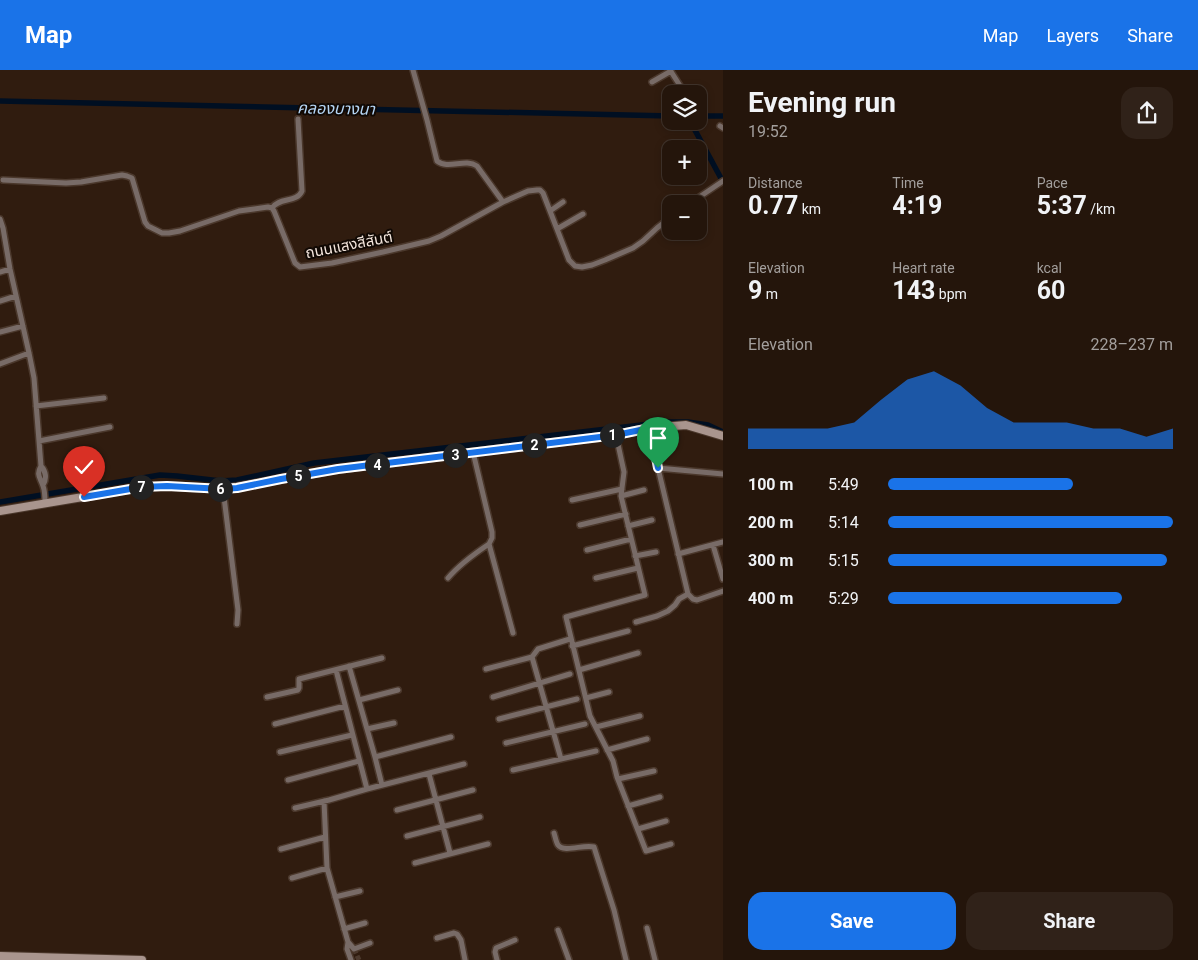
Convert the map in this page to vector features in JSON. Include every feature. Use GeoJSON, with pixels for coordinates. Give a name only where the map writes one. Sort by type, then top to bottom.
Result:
{"type":"FeatureCollection","features":[{"type":"Feature","properties":{"kind":"street"},"geometry":{"type":"LineString","coordinates":[[413,70],[437,161],[446,164],[473,163],[479,168],[503,202]]}},
{"type":"Feature","properties":{"kind":"street"},"geometry":{"type":"LineString","coordinates":[[652,82],[670,70],[680,85]]}},
{"type":"Feature","properties":{"kind":"street"},"geometry":{"type":"LineString","coordinates":[[3,180],[66,184],[122,175],[127,176],[132,178],[145,222],[148,226],[162,233],[180,231],[239,211],[272,208],[277,203],[297,198],[301,195],[298,119]]}},
{"type":"Feature","properties":{"kind":"street"},"geometry":{"type":"LineString","coordinates":[[703,195],[721,182]]}},
{"type":"Feature","properties":{"kind":"street","name":"ถนนแสงสีสันต์"},"geometry":{"type":"LineString","coordinates":[[272,208],[295,264],[300,267],[383,252],[429,241],[528,191],[540,190],[543,193],[569,260],[575,266],[592,265],[632,248],[643,242],[662,224]]}},
{"type":"Feature","properties":{"kind":"street"},"geometry":{"type":"LineString","coordinates":[[550,211],[563,202]]}},
{"type":"Feature","properties":{"kind":"street"},"geometry":{"type":"LineString","coordinates":[[557,230],[583,214]]}},
{"type":"Feature","properties":{"kind":"street"},"geometry":{"type":"LineString","coordinates":[[0,218],[2,238],[34,378],[41,466],[45,471],[46,481],[43,486],[45,500]]}},
{"type":"Feature","properties":{"kind":"street"},"geometry":{"type":"LineString","coordinates":[[0,272],[10,269]]}},
{"type":"Feature","properties":{"kind":"street"},"geometry":{"type":"LineString","coordinates":[[0,301],[16,296]]}},
{"type":"Feature","properties":{"kind":"street"},"geometry":{"type":"LineString","coordinates":[[0,332],[23,326]]}},
{"type":"Feature","properties":{"kind":"street"},"geometry":{"type":"LineString","coordinates":[[0,364],[29,353]]}},
{"type":"Feature","properties":{"kind":"street"},"geometry":{"type":"LineString","coordinates":[[36,406],[104,398]]}},
{"type":"Feature","properties":{"kind":"street"},"geometry":{"type":"LineString","coordinates":[[0,511],[45,500],[142,487],[237,488],[338,469],[616,435],[650,428],[686,425],[723,436]]}},
{"type":"Feature","properties":{"kind":"street"},"geometry":{"type":"LineString","coordinates":[[39,441],[110,428]]}},
{"type":"Feature","properties":{"kind":"street"},"geometry":{"type":"LineString","coordinates":[[650,428],[688,594],[697,600],[723,592]]}},
{"type":"Feature","properties":{"kind":"street"},"geometry":{"type":"LineString","coordinates":[[616,435],[624,472],[621,496],[645,595],[566,617],[570,640],[590,716],[613,761],[618,780],[646,851],[671,844]]}},
{"type":"Feature","properties":{"kind":"street"},"geometry":{"type":"LineString","coordinates":[[448,578],[456,569],[489,544],[492,538],[473,452]]}},
{"type":"Feature","properties":{"kind":"street"},"geometry":{"type":"LineString","coordinates":[[658,468],[723,474]]}},
{"type":"Feature","properties":{"kind":"street"},"geometry":{"type":"LineString","coordinates":[[572,500],[622,488]]}},
{"type":"Feature","properties":{"kind":"street"},"geometry":{"type":"LineString","coordinates":[[223,489],[238,610],[237,624]]}},
{"type":"Feature","properties":{"kind":"street"},"geometry":{"type":"LineString","coordinates":[[621,496],[644,490]]}},
{"type":"Feature","properties":{"kind":"street"},"geometry":{"type":"LineString","coordinates":[[580,525],[626,514]]}},
{"type":"Feature","properties":{"kind":"street"},"geometry":{"type":"LineString","coordinates":[[628,526],[652,520]]}},
{"type":"Feature","properties":{"kind":"street"},"geometry":{"type":"LineString","coordinates":[[587,550],[631,539]]}},
{"type":"Feature","properties":{"kind":"street"},"geometry":{"type":"LineString","coordinates":[[678,554],[723,542]]}},
{"type":"Feature","properties":{"kind":"street"},"geometry":{"type":"LineString","coordinates":[[489,544],[514,633]]}},
{"type":"Feature","properties":{"kind":"street"},"geometry":{"type":"LineString","coordinates":[[714,545],[723,579]]}},
{"type":"Feature","properties":{"kind":"street"},"geometry":{"type":"LineString","coordinates":[[635,556],[656,552]]}},
{"type":"Feature","properties":{"kind":"street"},"geometry":{"type":"LineString","coordinates":[[596,578],[638,568]]}},
{"type":"Feature","properties":{"kind":"street"},"geometry":{"type":"LineString","coordinates":[[636,622],[657,616],[688,594]]}},
{"type":"Feature","properties":{"kind":"street"},"geometry":{"type":"LineString","coordinates":[[572,646],[628,630]]}},
{"type":"Feature","properties":{"kind":"street"},"geometry":{"type":"LineString","coordinates":[[486,669],[532,657],[538,649],[570,640]]}},
{"type":"Feature","properties":{"kind":"street"},"geometry":{"type":"LineString","coordinates":[[579,670],[638,654]]}},
{"type":"Feature","properties":{"kind":"street"},"geometry":{"type":"LineString","coordinates":[[532,657],[561,759]]}},
{"type":"Feature","properties":{"kind":"street"},"geometry":{"type":"LineString","coordinates":[[267,697],[298,690],[299,679],[382,658]]}},
{"type":"Feature","properties":{"kind":"street"},"geometry":{"type":"LineString","coordinates":[[349,666],[382,785]]}},
{"type":"Feature","properties":{"kind":"street"},"geometry":{"type":"LineString","coordinates":[[336,670],[367,789]]}},
{"type":"Feature","properties":{"kind":"street"},"geometry":{"type":"LineString","coordinates":[[493,697],[570,674]]}},
{"type":"Feature","properties":{"kind":"street"},"geometry":{"type":"LineString","coordinates":[[359,700],[398,690]]}},
{"type":"Feature","properties":{"kind":"street"},"geometry":{"type":"LineString","coordinates":[[586,698],[609,692]]}},
{"type":"Feature","properties":{"kind":"street"},"geometry":{"type":"LineString","coordinates":[[499,720],[577,699]]}},
{"type":"Feature","properties":{"kind":"street"},"geometry":{"type":"LineString","coordinates":[[275,724],[345,706]]}},
{"type":"Feature","properties":{"kind":"street"},"geometry":{"type":"LineString","coordinates":[[596,727],[640,716]]}},
{"type":"Feature","properties":{"kind":"street"},"geometry":{"type":"LineString","coordinates":[[367,729],[394,723]]}},
{"type":"Feature","properties":{"kind":"street"},"geometry":{"type":"LineString","coordinates":[[506,743],[585,724]]}},
{"type":"Feature","properties":{"kind":"street"},"geometry":{"type":"LineString","coordinates":[[280,752],[352,735]]}},
{"type":"Feature","properties":{"kind":"street"},"geometry":{"type":"LineString","coordinates":[[375,758],[451,737]]}},
{"type":"Feature","properties":{"kind":"street"},"geometry":{"type":"LineString","coordinates":[[607,750],[647,739]]}},
{"type":"Feature","properties":{"kind":"street"},"geometry":{"type":"LineString","coordinates":[[513,770],[596,751]]}},
{"type":"Feature","properties":{"kind":"street"},"geometry":{"type":"LineString","coordinates":[[288,780],[359,761]]}},
{"type":"Feature","properties":{"kind":"street"},"geometry":{"type":"LineString","coordinates":[[295,808],[324,802],[464,764]]}},
{"type":"Feature","properties":{"kind":"street"},"geometry":{"type":"LineString","coordinates":[[618,780],[654,771]]}},
{"type":"Feature","properties":{"kind":"street"},"geometry":{"type":"LineString","coordinates":[[429,774],[450,853]]}},
{"type":"Feature","properties":{"kind":"street"},"geometry":{"type":"LineString","coordinates":[[398,810],[474,790]]}},
{"type":"Feature","properties":{"kind":"street"},"geometry":{"type":"LineString","coordinates":[[628,806],[660,797]]}},
{"type":"Feature","properties":{"kind":"street"},"geometry":{"type":"LineString","coordinates":[[324,802],[327,868],[348,942],[347,949],[351,960]]}},
{"type":"Feature","properties":{"kind":"street"},"geometry":{"type":"LineString","coordinates":[[408,836],[480,817]]}},
{"type":"Feature","properties":{"kind":"street"},"geometry":{"type":"LineString","coordinates":[[638,829],[666,821]]}},
{"type":"Feature","properties":{"kind":"street"},"geometry":{"type":"LineString","coordinates":[[554,833],[557,844],[560,847],[570,848],[587,845],[594,847],[614,910],[626,960]]}},
{"type":"Feature","properties":{"kind":"street"},"geometry":{"type":"LineString","coordinates":[[281,849],[325,837]]}},
{"type":"Feature","properties":{"kind":"street"},"geometry":{"type":"LineString","coordinates":[[415,863],[488,844]]}},
{"type":"Feature","properties":{"kind":"street"},"geometry":{"type":"LineString","coordinates":[[292,878],[327,868]]}},
{"type":"Feature","properties":{"kind":"street"},"geometry":{"type":"LineString","coordinates":[[335,896],[360,891]]}},
{"type":"Feature","properties":{"kind":"street"},"geometry":{"type":"LineString","coordinates":[[344,929],[365,923]]}},
{"type":"Feature","properties":{"kind":"street"},"geometry":{"type":"LineString","coordinates":[[647,928],[655,960]]}},
{"type":"Feature","properties":{"kind":"street"},"geometry":{"type":"LineString","coordinates":[[558,930],[569,960]]}},
{"type":"Feature","properties":{"kind":"street"},"geometry":{"type":"LineString","coordinates":[[437,938],[457,934],[461,940],[465,960]]}},
{"type":"Feature","properties":{"kind":"street"},"geometry":{"type":"LineString","coordinates":[[497,960],[495,949],[515,940]]}},
{"type":"Feature","properties":{"kind":"street"},"geometry":{"type":"LineString","coordinates":[[348,942],[354,948],[370,943]]}},
{"type":"Feature","properties":{"kind":"street"},"geometry":{"type":"LineString","coordinates":[[0,956],[142,960]]}},
{"type":"Feature","properties":{"kind":"waterway","name":"คลองบางนา"},"geometry":{"type":"LineString","coordinates":[[0,101],[662,116]]}},
{"type":"Feature","properties":{"kind":"waterway","name":"คลองบางนา"},"geometry":{"type":"LineString","coordinates":[[707,116],[723,116]]}},
{"type":"Feature","properties":{"kind":"waterway"},"geometry":{"type":"LineString","coordinates":[[695,130],[723,182]]}},
{"type":"Feature","properties":{"kind":"waterway"},"geometry":{"type":"LineString","coordinates":[[0,502],[160,475],[221,481],[237,480],[314,463],[667,422],[688,422],[708,425],[723,432]]}},
{"type":"Feature","properties":{"kind":"tunnel"},"geometry":{"type":"LineString","coordinates":[[354,949],[359,960]]}},
{"type":"Feature","properties":{"kind":"route"},"geometry":{"type":"LineString","coordinates":[[84,497],[142,487],[237,488],[338,469],[616,435],[650,428],[658,468]]}}]}
